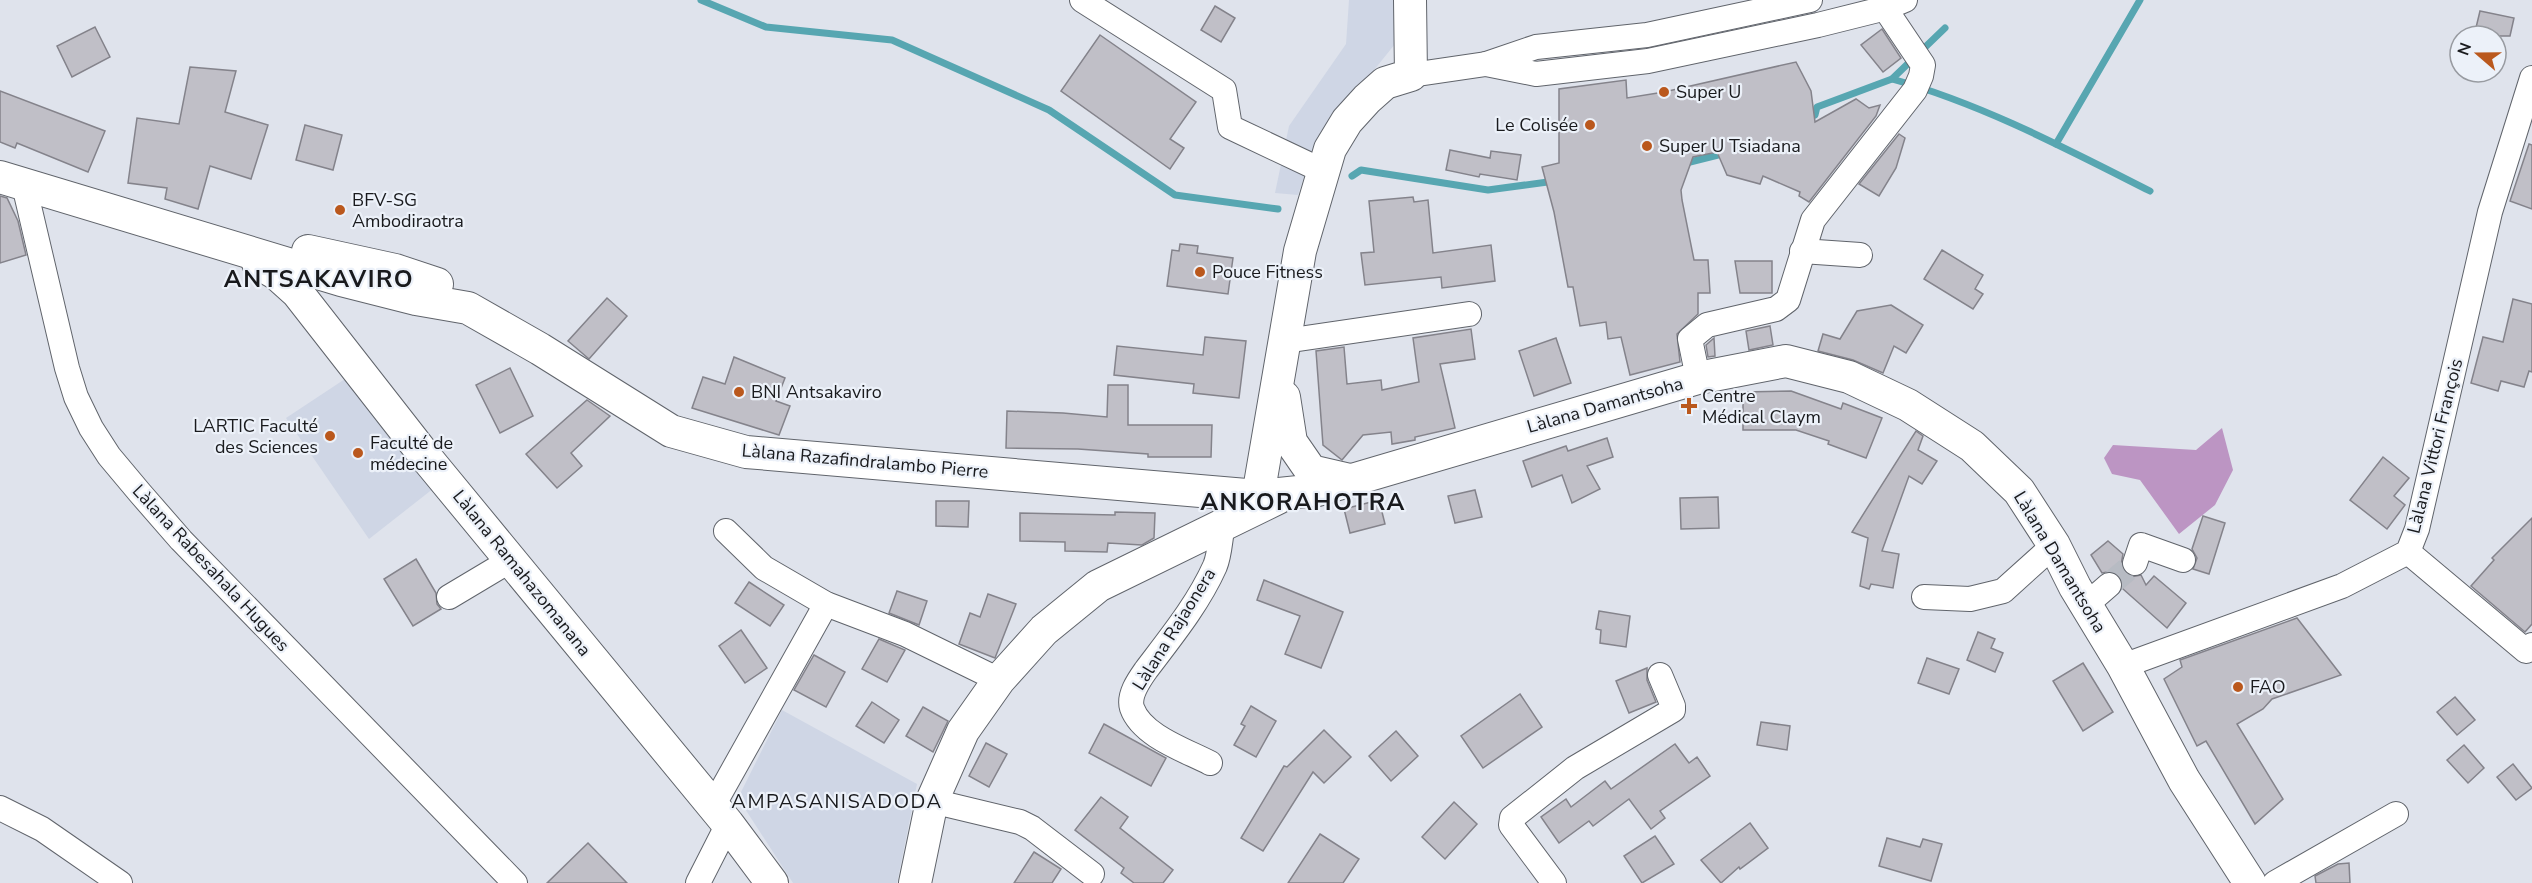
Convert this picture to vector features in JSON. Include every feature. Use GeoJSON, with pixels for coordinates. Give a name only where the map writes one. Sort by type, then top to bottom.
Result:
{"type":"FeatureCollection","features":[{"type":"Feature","properties":{"kind":"main road"},"geometry":{"type":"LineString","coordinates":[[1270,496],[1285,341],[1300,251],[1330,149],[1347,121],[1385,83],[1411,75],[1410,0]]}},
{"type":"Feature","properties":{"kind":"main road"},"geometry":{"type":"LineString","coordinates":[[12,181],[203,237],[350,271],[329,306],[324,325]]}},
{"type":"Feature","properties":{"kind":"main road","name":"Làlana Ramahazomanana"},"geometry":{"type":"LineString","coordinates":[[203,237],[277,274],[297,292],[429,461],[721,815],[772,883]]}},
{"type":"Feature","properties":{"kind":"main road","name":"Làlana Razafindralambo Pierre"},"geometry":{"type":"LineString","coordinates":[[350,271],[426,279],[450,291],[468,308],[540,349],[671,431],[746,452],[1270,496]]}},
{"type":"Feature","properties":{"kind":"main road"},"geometry":{"type":"LineString","coordinates":[[1270,496],[1283,394],[1285,341]]}},
{"type":"Feature","properties":{"kind":"main road","name":"Làlana Damantsoha"},"geometry":{"type":"LineString","coordinates":[[1270,496],[1318,490],[1698,378],[1786,360],[1849,376],[1908,405],[1972,446],[2019,491],[2054,545],[2097,595],[2123,666],[2184,780],[2250,883]]}},
{"type":"Feature","properties":{"kind":"main road"},"geometry":{"type":"LineString","coordinates":[[1283,394],[1291,442],[1311,471],[1351,480]]}},
{"type":"Feature","properties":{"kind":"main road"},"geometry":{"type":"LineString","coordinates":[[1217,493],[1224,505],[1222,525]]}},
{"type":"Feature","properties":{"kind":"main road"},"geometry":{"type":"LineString","coordinates":[[915,883],[932,801],[963,731],[999,680],[1044,630],[1098,586],[1222,525],[1270,496]]}},
{"type":"Feature","properties":{"kind":"street"},"geometry":{"type":"LineString","coordinates":[[1083,0],[1224,90],[1230,127],[1323,171]]}},
{"type":"Feature","properties":{"kind":"street"},"geometry":{"type":"LineString","coordinates":[[1411,75],[1486,64],[1536,47],[1647,35],[1810,0]]}},
{"type":"Feature","properties":{"kind":"street"},"geometry":{"type":"LineString","coordinates":[[1486,64],[1536,74],[1648,61],[1818,25],[1895,4],[1917,69],[1813,220],[1788,300],[1776,309],[1707,325],[1688,334],[1698,378]]}},
{"type":"Feature","properties":{"kind":"street","name":"Làlana Vittori François"},"geometry":{"type":"LineString","coordinates":[[2123,666],[2342,586],[2408,552],[2417,529],[2490,212],[2532,78]]}},
{"type":"Feature","properties":{"kind":"street","name":"Làlana Rabesahala Hugues"},"geometry":{"type":"LineString","coordinates":[[12,181],[73,387],[91,428],[109,456],[181,540],[515,883]]}},
{"type":"Feature","properties":{"kind":"street"},"geometry":{"type":"LineString","coordinates":[[1802,252],[1860,255]]}},
{"type":"Feature","properties":{"kind":"street"},"geometry":{"type":"LineString","coordinates":[[1285,341],[1469,314]]}},
{"type":"Feature","properties":{"kind":"street","name":"Làlana Rajaonera"},"geometry":{"type":"LineString","coordinates":[[1210,763],[1150,731],[1138,718],[1131,705],[1134,690],[1140,678],[1180,626],[1216,564],[1222,525]]}},
{"type":"Feature","properties":{"kind":"street"},"geometry":{"type":"LineString","coordinates":[[726,531],[764,568],[826,604],[905,634],[999,680]]}},
{"type":"Feature","properties":{"kind":"street"},"geometry":{"type":"LineString","coordinates":[[1924,597],[1970,599],[2003,591],[2054,545]]}},
{"type":"Feature","properties":{"kind":"street"},"geometry":{"type":"LineString","coordinates":[[2135,564],[2141,545],[2183,560]]}},
{"type":"Feature","properties":{"kind":"street"},"geometry":{"type":"LineString","coordinates":[[2408,552],[2526,651],[2532,645]]}},
{"type":"Feature","properties":{"kind":"street"},"geometry":{"type":"LineString","coordinates":[[449,597],[511,560]]}},
{"type":"Feature","properties":{"kind":"street"},"geometry":{"type":"LineString","coordinates":[[698,883],[721,815],[826,604]]}},
{"type":"Feature","properties":{"kind":"street"},"geometry":{"type":"LineString","coordinates":[[1554,883],[1511,825],[1512,818],[1575,768],[1673,711],[1660,675]]}},
{"type":"Feature","properties":{"kind":"street"},"geometry":{"type":"LineString","coordinates":[[932,801],[1020,822],[1032,828],[1092,874]]}},
{"type":"Feature","properties":{"kind":"street"},"geometry":{"type":"LineString","coordinates":[[0,808],[42,829],[120,883]]}},
{"type":"Feature","properties":{"kind":"street"},"geometry":{"type":"LineString","coordinates":[[2275,883],[2294,870],[2396,814]]}},
{"type":"Feature","properties":{"kind":"shaded area"},"geometry":{"type":"Polygon","coordinates":[[[1349,0],[1395,0],[1395,44],[1315,143],[1298,195],[1275,193],[1289,126],[1346,44],[1349,0]]]}},
{"type":"Feature","properties":{"kind":"shaded area","name":"Faculté de médecine"},"geometry":{"type":"Polygon","coordinates":[[[348,377],[434,488],[369,539],[286,418],[348,377]]]}},
{"type":"Feature","properties":{"kind":"shaded area"},"geometry":{"type":"Polygon","coordinates":[[[2222,428],[2233,470],[2215,505],[2179,534],[2140,480],[2112,474],[2104,458],[2113,445],[2196,450],[2222,428]]]}},
{"type":"Feature","properties":{"kind":"shaded area"},"geometry":{"type":"Polygon","coordinates":[[[782,710],[917,784],[897,883],[793,883],[738,798],[782,710]]]}},
{"type":"Feature","properties":{"kind":"building"},"geometry":{"type":"Polygon","coordinates":[[[1215,6],[1235,18],[1221,42],[1201,30],[1215,6]]]}},
{"type":"Feature","properties":{"kind":"building"},"geometry":{"type":"Polygon","coordinates":[[[2480,11],[2514,18],[2510,36],[2508,36],[2508,24],[2477,24],[2480,11]]]}},
{"type":"Feature","properties":{"kind":"building"},"geometry":{"type":"Polygon","coordinates":[[[95,27],[110,57],[72,77],[57,46],[95,27]]]}},
{"type":"Feature","properties":{"kind":"building"},"geometry":{"type":"Polygon","coordinates":[[[1882,29],[1901,58],[1883,72],[1861,45],[1882,29]]]}},
{"type":"Feature","properties":{"kind":"building"},"geometry":{"type":"Polygon","coordinates":[[[1100,35],[1196,102],[1170,139],[1184,148],[1170,169],[1061,91],[1100,35]]]}},
{"type":"Feature","properties":{"kind":"building"},"geometry":{"type":"Polygon","coordinates":[[[1796,62],[1811,91],[1815,122],[1856,99],[1869,108],[1880,105],[1876,116],[1809,202],[1799,196],[1800,192],[1763,176],[1760,184],[1727,175],[1717,152],[1693,157],[1681,190],[1682,200],[1694,260],[1708,260],[1710,293],[1698,293],[1698,314],[1677,334],[1680,362],[1630,375],[1621,337],[1608,339],[1606,322],[1580,326],[1573,287],[1568,287],[1554,212],[1542,167],[1559,163],[1559,89],[1626,80],[1627,98],[1664,92],[1796,62]]]}},
{"type":"Feature","properties":{"kind":"building"},"geometry":{"type":"Polygon","coordinates":[[[190,67],[236,71],[225,112],[268,125],[251,179],[210,166],[198,209],[165,199],[167,188],[128,183],[137,118],[179,124],[190,67]]]}},
{"type":"Feature","properties":{"kind":"building"},"geometry":{"type":"Polygon","coordinates":[[[0,91],[105,131],[88,172],[17,143],[15,148],[0,142],[0,91]]]}},
{"type":"Feature","properties":{"kind":"building"},"geometry":{"type":"Polygon","coordinates":[[[305,125],[342,135],[333,170],[296,160],[305,125]]]}},
{"type":"Feature","properties":{"kind":"building"},"geometry":{"type":"Polygon","coordinates":[[[1899,134],[1905,138],[1896,168],[1879,196],[1859,184],[1899,134]]]}},
{"type":"Feature","properties":{"kind":"building"},"geometry":{"type":"Polygon","coordinates":[[[2529,144],[2532,145],[2532,209],[2510,201],[2529,144]]]}},
{"type":"Feature","properties":{"kind":"building"},"geometry":{"type":"Polygon","coordinates":[[[1450,150],[1490,158],[1491,151],[1521,155],[1517,180],[1480,174],[1479,177],[1446,170],[1450,150]]]}},
{"type":"Feature","properties":{"kind":"building"},"geometry":{"type":"Polygon","coordinates":[[[0,196],[7,198],[18,221],[26,255],[0,263],[0,196]]]}},
{"type":"Feature","properties":{"kind":"building"},"geometry":{"type":"Polygon","coordinates":[[[1413,197],[1414,202],[1428,200],[1433,253],[1491,245],[1495,281],[1442,288],[1441,277],[1365,285],[1361,253],[1374,252],[1369,201],[1413,197]]]}},
{"type":"Feature","properties":{"kind":"building","name":"Pouce Fitness"},"geometry":{"type":"Polygon","coordinates":[[[1180,244],[1198,246],[1197,253],[1233,258],[1228,294],[1167,286],[1172,250],[1179,251],[1180,244]]]}},
{"type":"Feature","properties":{"kind":"building"},"geometry":{"type":"Polygon","coordinates":[[[1942,250],[1983,275],[1975,289],[1983,294],[1973,309],[1924,279],[1942,250]]]}},
{"type":"Feature","properties":{"kind":"building"},"geometry":{"type":"Polygon","coordinates":[[[1735,261],[1772,261],[1772,293],[1740,293],[1735,261]]]}},
{"type":"Feature","properties":{"kind":"building"},"geometry":{"type":"Polygon","coordinates":[[[607,298],[627,316],[589,359],[568,341],[607,298]]]}},
{"type":"Feature","properties":{"kind":"building"},"geometry":{"type":"Polygon","coordinates":[[[2513,299],[2532,304],[2532,372],[2529,371],[2524,387],[2501,381],[2498,391],[2471,383],[2483,337],[2503,342],[2513,299]]]}},
{"type":"Feature","properties":{"kind":"building"},"geometry":{"type":"Polygon","coordinates":[[[1891,305],[1923,325],[1906,353],[1894,346],[1883,373],[1853,360],[1818,351],[1823,334],[1840,339],[1857,311],[1891,305]]]}},
{"type":"Feature","properties":{"kind":"building"},"geometry":{"type":"Polygon","coordinates":[[[1770,326],[1773,345],[1749,350],[1746,331],[1770,326]]]}},
{"type":"Feature","properties":{"kind":"building"},"geometry":{"type":"Polygon","coordinates":[[[1471,329],[1475,359],[1440,364],[1455,428],[1392,444],[1391,432],[1363,435],[1342,460],[1323,445],[1316,351],[1344,347],[1347,384],[1381,380],[1382,390],[1419,382],[1413,338],[1471,329]]]}},
{"type":"Feature","properties":{"kind":"building"},"geometry":{"type":"Polygon","coordinates":[[[1205,337],[1246,341],[1239,398],[1193,393],[1194,384],[1114,375],[1117,346],[1203,355],[1205,337]]]}},
{"type":"Feature","properties":{"kind":"building"},"geometry":{"type":"Polygon","coordinates":[[[1556,338],[1571,383],[1534,396],[1519,351],[1556,338]]]}},
{"type":"Feature","properties":{"kind":"building"},"geometry":{"type":"Polygon","coordinates":[[[1714,338],[1715,356],[1708,357],[1706,345],[1714,338]]]}},
{"type":"Feature","properties":{"kind":"building","name":"BNI Antsakaviro"},"geometry":{"type":"Polygon","coordinates":[[[734,357],[785,378],[776,401],[790,406],[779,435],[692,408],[703,377],[725,384],[734,357]]]}},
{"type":"Feature","properties":{"kind":"building"},"geometry":{"type":"Polygon","coordinates":[[[510,368],[533,416],[500,433],[476,385],[510,368]]]}},
{"type":"Feature","properties":{"kind":"building"},"geometry":{"type":"Polygon","coordinates":[[[1108,385],[1128,385],[1128,425],[1212,425],[1211,457],[1148,457],[1148,454],[1078,449],[1006,448],[1007,411],[1107,417],[1108,385]]]}},
{"type":"Feature","properties":{"kind":"building"},"geometry":{"type":"Polygon","coordinates":[[[1791,391],[1841,409],[1843,403],[1882,418],[1866,458],[1828,444],[1829,441],[1796,430],[1743,430],[1743,392],[1791,391]]]}},
{"type":"Feature","properties":{"kind":"building"},"geometry":{"type":"Polygon","coordinates":[[[587,400],[610,416],[571,453],[582,466],[557,488],[526,454],[587,400]]]}},
{"type":"Feature","properties":{"kind":"building"},"geometry":{"type":"Polygon","coordinates":[[[1916,431],[1923,436],[1918,450],[1937,461],[1922,484],[1909,476],[1882,551],[1899,554],[1893,588],[1871,584],[1869,589],[1860,586],[1868,538],[1852,532],[1916,431]]]}},
{"type":"Feature","properties":{"kind":"building"},"geometry":{"type":"Polygon","coordinates":[[[1607,438],[1613,457],[1587,466],[1600,489],[1572,503],[1562,475],[1532,487],[1523,461],[1566,446],[1568,451],[1607,438]]]}},
{"type":"Feature","properties":{"kind":"building"},"geometry":{"type":"Polygon","coordinates":[[[2383,457],[2409,478],[2394,496],[2405,505],[2387,529],[2350,500],[2383,457]]]}},
{"type":"Feature","properties":{"kind":"building"},"geometry":{"type":"Polygon","coordinates":[[[1475,490],[1482,517],[1455,523],[1448,496],[1475,490]]]}},
{"type":"Feature","properties":{"kind":"building"},"geometry":{"type":"Polygon","coordinates":[[[1718,497],[1719,528],[1681,529],[1680,498],[1718,497]]]}},
{"type":"Feature","properties":{"kind":"building"},"geometry":{"type":"Polygon","coordinates":[[[1379,500],[1385,524],[1350,533],[1344,509],[1379,500]]]}},
{"type":"Feature","properties":{"kind":"building"},"geometry":{"type":"Polygon","coordinates":[[[936,501],[969,501],[968,527],[936,526],[936,501]]]}},
{"type":"Feature","properties":{"kind":"building"},"geometry":{"type":"Polygon","coordinates":[[[1115,512],[1155,513],[1154,538],[1142,545],[1108,543],[1107,552],[1065,551],[1065,542],[1020,541],[1020,513],[1115,515],[1115,512]]]}},
{"type":"Feature","properties":{"kind":"building"},"geometry":{"type":"Polygon","coordinates":[[[2203,516],[2225,523],[2209,574],[2193,569],[2197,558],[2192,549],[2203,516]]]}},
{"type":"Feature","properties":{"kind":"building"},"geometry":{"type":"Polygon","coordinates":[[[2532,518],[2532,624],[2525,632],[2471,586],[2494,560],[2492,558],[2532,518]]]}},
{"type":"Feature","properties":{"kind":"building"},"geometry":{"type":"Polygon","coordinates":[[[2108,541],[2123,554],[2121,565],[2125,573],[2131,577],[2141,575],[2146,585],[2154,576],[2186,603],[2167,628],[2123,589],[2123,582],[2119,575],[2113,571],[2102,573],[2091,555],[2108,541]]]}},
{"type":"Feature","properties":{"kind":"building"},"geometry":{"type":"Polygon","coordinates":[[[416,559],[436,593],[437,604],[441,609],[413,626],[384,579],[416,559]]]}},
{"type":"Feature","properties":{"kind":"building"},"geometry":{"type":"Polygon","coordinates":[[[1264,580],[1343,612],[1321,668],[1285,654],[1300,616],[1257,600],[1264,580]]]}},
{"type":"Feature","properties":{"kind":"building"},"geometry":{"type":"Polygon","coordinates":[[[749,582],[784,605],[770,626],[735,603],[749,582]]]}},
{"type":"Feature","properties":{"kind":"building"},"geometry":{"type":"Polygon","coordinates":[[[897,591],[927,601],[919,625],[889,613],[897,591]]]}},
{"type":"Feature","properties":{"kind":"building"},"geometry":{"type":"Polygon","coordinates":[[[988,594],[1016,604],[995,658],[959,644],[970,613],[980,617],[988,594]]]}},
{"type":"Feature","properties":{"kind":"building"},"geometry":{"type":"Polygon","coordinates":[[[1599,611],[1630,616],[1626,647],[1600,643],[1601,630],[1596,629],[1599,611]]]}},
{"type":"Feature","properties":{"kind":"building","name":"FAO"},"geometry":{"type":"Polygon","coordinates":[[[2297,618],[2341,675],[2272,699],[2263,709],[2237,724],[2283,799],[2255,824],[2206,741],[2197,746],[2164,679],[2182,667],[2180,660],[2297,618]]]}},
{"type":"Feature","properties":{"kind":"building"},"geometry":{"type":"Polygon","coordinates":[[[741,630],[767,668],[745,683],[719,646],[741,630]]]}},
{"type":"Feature","properties":{"kind":"building"},"geometry":{"type":"Polygon","coordinates":[[[1978,632],[1995,639],[1991,648],[2003,653],[1995,672],[1967,660],[1978,632]]]}},
{"type":"Feature","properties":{"kind":"building"},"geometry":{"type":"Polygon","coordinates":[[[879,639],[905,650],[887,682],[862,669],[879,639]]]}},
{"type":"Feature","properties":{"kind":"building"},"geometry":{"type":"Polygon","coordinates":[[[814,655],[845,672],[826,707],[794,690],[814,655]]]}},
{"type":"Feature","properties":{"kind":"building"},"geometry":{"type":"Polygon","coordinates":[[[1927,658],[1959,669],[1949,694],[1918,683],[1927,658]]]}},
{"type":"Feature","properties":{"kind":"building"},"geometry":{"type":"Polygon","coordinates":[[[2083,663],[2113,712],[2083,731],[2053,681],[2083,663]]]}},
{"type":"Feature","properties":{"kind":"building"},"geometry":{"type":"Polygon","coordinates":[[[1647,668],[1647,680],[1656,702],[1629,713],[1616,681],[1647,668]]]}},
{"type":"Feature","properties":{"kind":"building"},"geometry":{"type":"Polygon","coordinates":[[[1520,694],[1542,727],[1483,768],[1461,736],[1520,694]]]}},
{"type":"Feature","properties":{"kind":"building"},"geometry":{"type":"Polygon","coordinates":[[[2455,697],[2475,720],[2457,735],[2437,712],[2455,697]]]}},
{"type":"Feature","properties":{"kind":"building"},"geometry":{"type":"Polygon","coordinates":[[[872,702],[899,720],[884,743],[856,726],[872,702]]]}},
{"type":"Feature","properties":{"kind":"building"},"geometry":{"type":"Polygon","coordinates":[[[1251,706],[1276,721],[1256,757],[1234,745],[1245,726],[1241,724],[1251,706]]]}},
{"type":"Feature","properties":{"kind":"building"},"geometry":{"type":"Polygon","coordinates":[[[923,707],[948,721],[933,752],[906,736],[923,707]]]}},
{"type":"Feature","properties":{"kind":"building"},"geometry":{"type":"Polygon","coordinates":[[[1761,722],[1790,726],[1787,750],[1757,745],[1761,722]]]}},
{"type":"Feature","properties":{"kind":"building"},"geometry":{"type":"Polygon","coordinates":[[[1104,724],[1166,758],[1151,786],[1089,753],[1104,724]]]}},
{"type":"Feature","properties":{"kind":"building"},"geometry":{"type":"Polygon","coordinates":[[[1324,730],[1351,757],[1324,783],[1313,772],[1263,851],[1241,838],[1284,766],[1287,767],[1324,730]]]}},
{"type":"Feature","properties":{"kind":"building"},"geometry":{"type":"Polygon","coordinates":[[[1396,731],[1418,756],[1391,781],[1369,756],[1396,731]]]}},
{"type":"Feature","properties":{"kind":"building"},"geometry":{"type":"Polygon","coordinates":[[[986,743],[1007,754],[989,787],[969,776],[986,743]]]}},
{"type":"Feature","properties":{"kind":"building"},"geometry":{"type":"Polygon","coordinates":[[[1675,744],[1689,763],[1697,757],[1710,776],[1660,811],[1665,818],[1651,829],[1629,799],[1593,826],[1589,821],[1559,843],[1541,817],[1566,799],[1571,807],[1605,781],[1611,789],[1675,744]]]}},
{"type":"Feature","properties":{"kind":"building"},"geometry":{"type":"Polygon","coordinates":[[[2464,745],[2484,768],[2468,783],[2447,760],[2464,745]]]}},
{"type":"Feature","properties":{"kind":"building"},"geometry":{"type":"Polygon","coordinates":[[[2513,764],[2532,788],[2516,800],[2497,777],[2513,764]]]}},
{"type":"Feature","properties":{"kind":"building"},"geometry":{"type":"Polygon","coordinates":[[[1101,797],[1128,817],[1120,828],[1173,870],[1163,883],[1134,883],[1121,873],[1124,868],[1075,830],[1101,797]]]}},
{"type":"Feature","properties":{"kind":"building"},"geometry":{"type":"Polygon","coordinates":[[[1454,802],[1477,824],[1445,859],[1422,837],[1454,802]]]}},
{"type":"Feature","properties":{"kind":"building"},"geometry":{"type":"Polygon","coordinates":[[[1750,823],[1768,848],[1740,869],[1739,867],[1721,883],[1701,860],[1750,823]]]}},
{"type":"Feature","properties":{"kind":"building"},"geometry":{"type":"Polygon","coordinates":[[[1320,834],[1359,859],[1343,883],[1288,883],[1320,834]]]}},
{"type":"Feature","properties":{"kind":"building"},"geometry":{"type":"Polygon","coordinates":[[[1655,836],[1674,864],[1642,883],[1624,856],[1655,836]]]}},
{"type":"Feature","properties":{"kind":"building"},"geometry":{"type":"Polygon","coordinates":[[[1887,838],[1920,847],[1923,839],[1942,844],[1931,881],[1879,866],[1887,838]]]}},
{"type":"Feature","properties":{"kind":"building"},"geometry":{"type":"Polygon","coordinates":[[[588,843],[627,883],[547,883],[588,843]]]}},
{"type":"Feature","properties":{"kind":"building"},"geometry":{"type":"Polygon","coordinates":[[[1034,852],[1061,869],[1052,883],[1014,883],[1034,852]]]}},
{"type":"Feature","properties":{"kind":"building"},"geometry":{"type":"Polygon","coordinates":[[[2349,863],[2350,883],[2316,883],[2315,876],[2338,864],[2349,863]]]}},
{"type":"Feature","properties":{"kind":"waterway"},"geometry":{"type":"LineString","coordinates":[[701,0],[766,27],[892,40],[1049,110],[1175,195],[1278,209]]}},
{"type":"Feature","properties":{"kind":"waterway"},"geometry":{"type":"LineString","coordinates":[[2056,144],[2140,0]]}},
{"type":"Feature","properties":{"kind":"waterway"},"geometry":{"type":"LineString","coordinates":[[1808,118],[1815,115],[1817,107],[1892,79],[1945,28]]}},
{"type":"Feature","properties":{"kind":"waterway"},"geometry":{"type":"LineString","coordinates":[[1892,79],[1926,89],[1991,114],[2150,191]]}},
{"type":"Feature","properties":{"kind":"waterway"},"geometry":{"type":"LineString","coordinates":[[1682,164],[1726,153]]}},
{"type":"Feature","properties":{"kind":"waterway"},"geometry":{"type":"LineString","coordinates":[[1352,176],[1361,170],[1488,190],[1555,181]]}},
{"type":"Feature","properties":{"kind":"tunnel"},"geometry":{"type":"LineString","coordinates":[[2109,585],[2135,563]]}},
{"type":"Feature","properties":{"kind":"place","name":"Super U"},"geometry":{"type":"Point","coordinates":[1664,92]}},
{"type":"Feature","properties":{"kind":"place","name":"Le Colisée"},"geometry":{"type":"Point","coordinates":[1590,125]}},
{"type":"Feature","properties":{"kind":"place","name":"Super U Tsiadana"},"geometry":{"type":"Point","coordinates":[1647,146]}},
{"type":"Feature","properties":{"kind":"place","name":"BFV-SG Ambodiraotra"},"geometry":{"type":"Point","coordinates":[340,210]}},
{"type":"Feature","properties":{"kind":"place","name":"Pouce Fitness"},"geometry":{"type":"Point","coordinates":[1200,272]}},
{"type":"Feature","properties":{"kind":"place","name":"BNI Antsakaviro"},"geometry":{"type":"Point","coordinates":[739,392]}},
{"type":"Feature","properties":{"kind":"place","name":"Centre Médical Claym"},"geometry":{"type":"Point","coordinates":[1689,406]}},
{"type":"Feature","properties":{"kind":"place","name":"LARTIC Faculté des Sciences"},"geometry":{"type":"Point","coordinates":[330,436]}},
{"type":"Feature","properties":{"kind":"place","name":"Faculté de médecine"},"geometry":{"type":"Point","coordinates":[358,453]}},
{"type":"Feature","properties":{"kind":"place","name":"FAO"},"geometry":{"type":"Point","coordinates":[2238,687]}},
{"type":"Feature","properties":{"kind":"district","name":"ANTSAKAVIRO"},"geometry":{"type":"Point","coordinates":[319,279]}},
{"type":"Feature","properties":{"kind":"district","name":"ANKORAHOTRA"},"geometry":{"type":"Point","coordinates":[1303,502]}},
{"type":"Feature","properties":{"kind":"district","name":"AMPASANISADODA"},"geometry":{"type":"Point","coordinates":[837,801]}}]}
